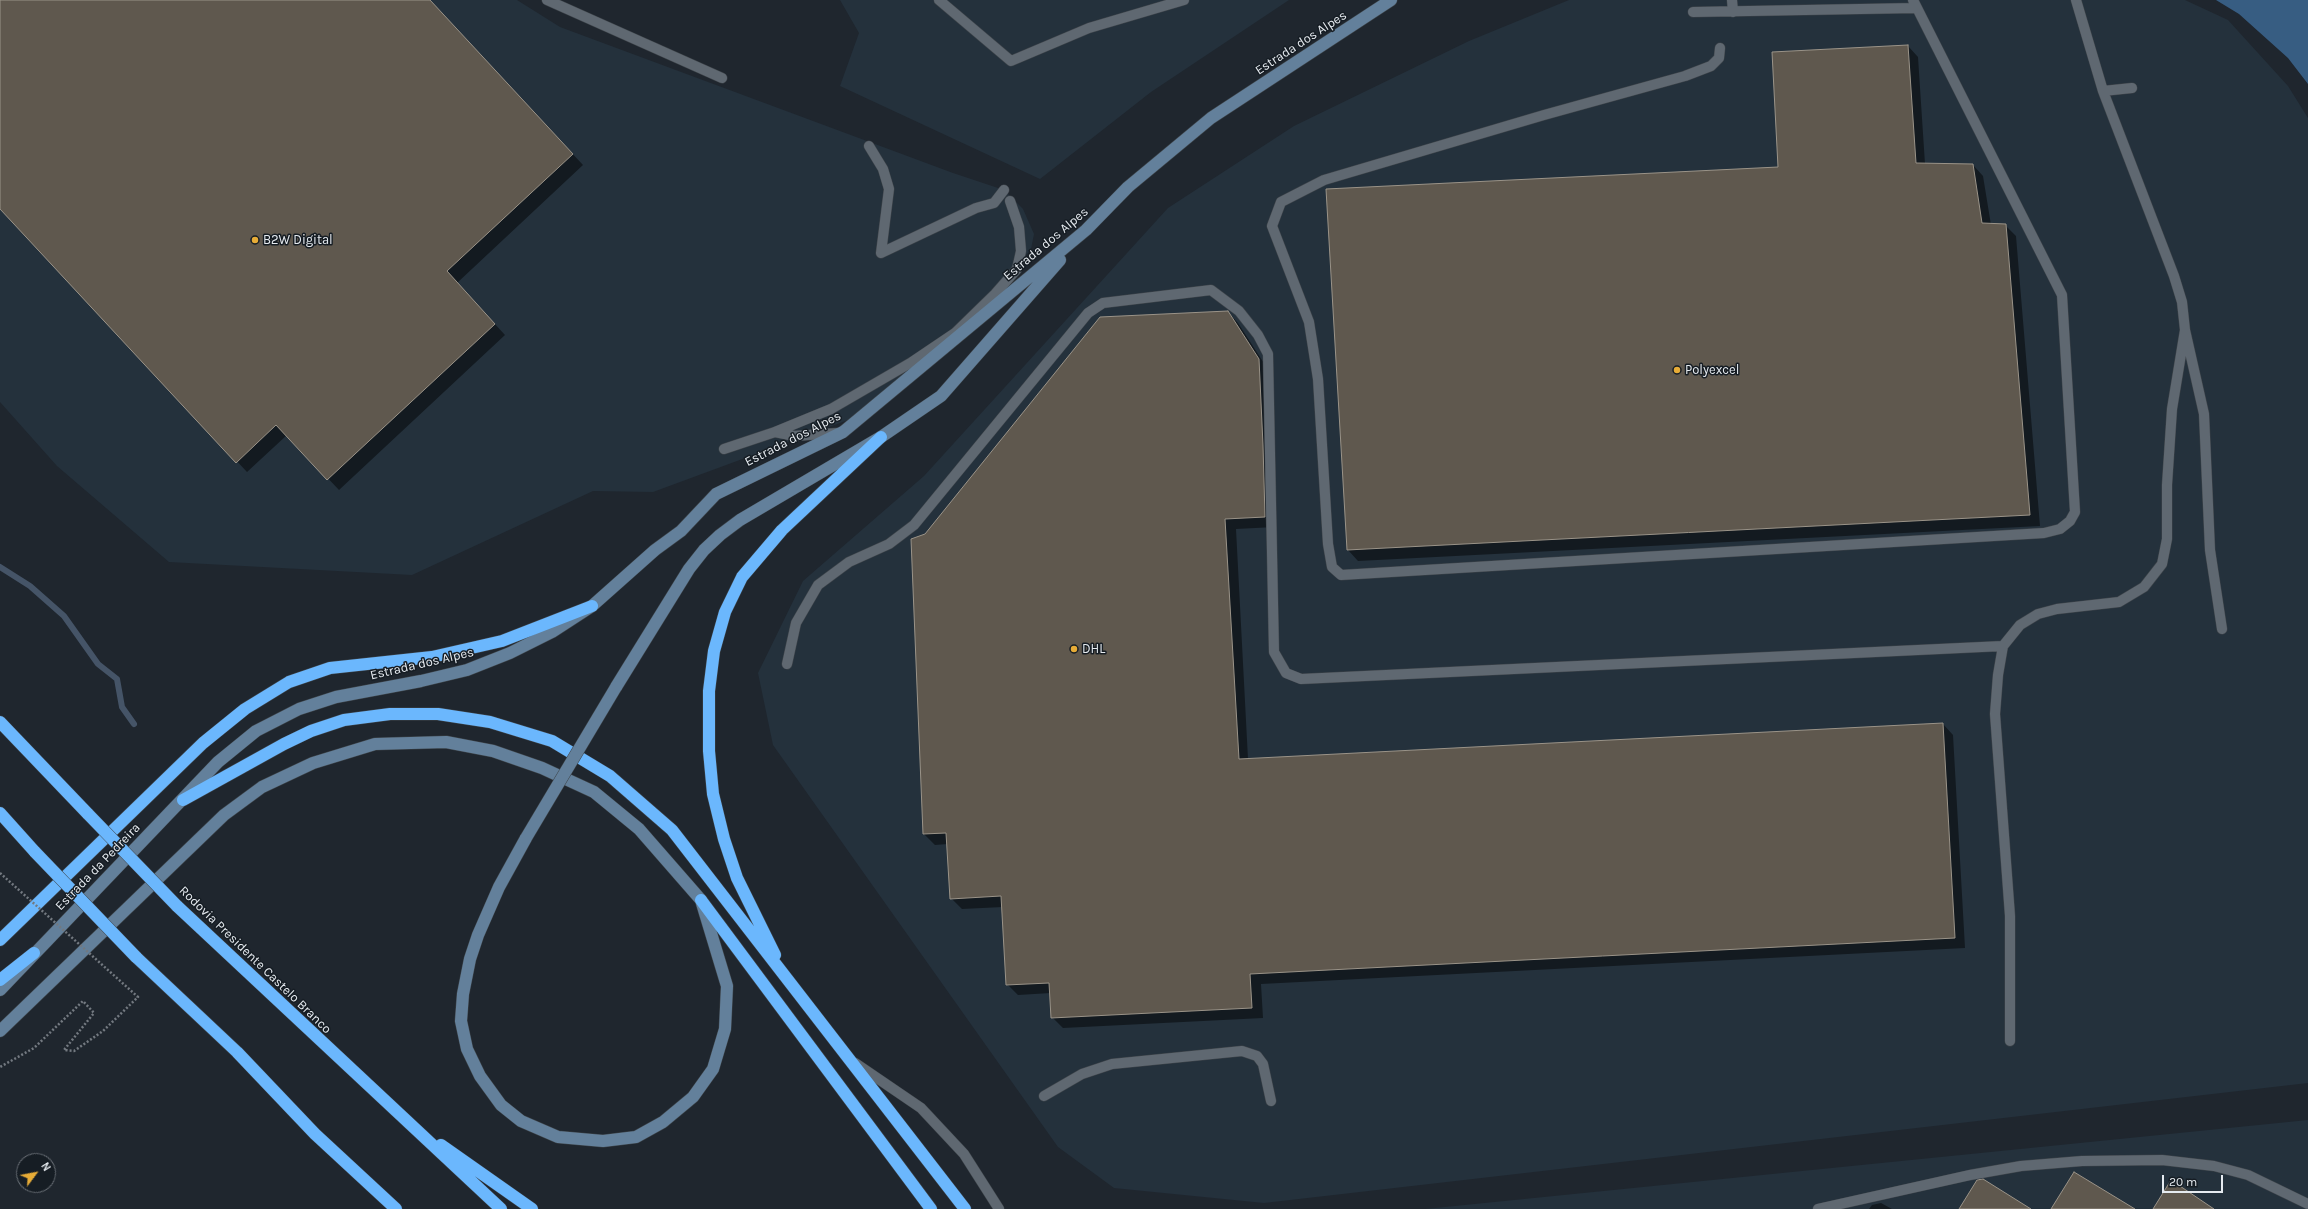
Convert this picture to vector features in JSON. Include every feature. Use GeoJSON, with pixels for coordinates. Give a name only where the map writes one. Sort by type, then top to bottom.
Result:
{"type":"FeatureCollection","features":[{"type":"Feature","properties":{"kind":"highway"},"geometry":{"type":"LineString","coordinates":[[789,983],[737,878],[724,839],[713,794],[709,751],[709,691],[714,651],[725,612],[742,577],[782,530],[881,437]]}},
{"type":"Feature","properties":{"kind":"highway"},"geometry":{"type":"LineString","coordinates":[[0,940],[203,743],[244,709],[288,682],[330,668],[432,657],[502,641],[592,606]]}},
{"type":"Feature","properties":{"kind":"highway"},"geometry":{"type":"LineString","coordinates":[[183,800],[284,744],[311,731],[344,720],[390,714],[431,714],[490,722],[552,741],[610,776],[672,830],[965,1209]]}},
{"type":"Feature","properties":{"kind":"highway","name":"Rodovia Presidente Castelo Branco"},"geometry":{"type":"LineString","coordinates":[[0,722],[177,906],[501,1209]]}},
{"type":"Feature","properties":{"kind":"highway"},"geometry":{"type":"LineString","coordinates":[[0,814],[136,957],[237,1052],[315,1134],[396,1209]]}},
{"type":"Feature","properties":{"kind":"highway"},"geometry":{"type":"LineString","coordinates":[[701,900],[931,1209]]}},
{"type":"Feature","properties":{"kind":"highway"},"geometry":{"type":"LineString","coordinates":[[0,980],[34,953]]}},
{"type":"Feature","properties":{"kind":"highway"},"geometry":{"type":"LineString","coordinates":[[404,1118],[532,1209]]}},
{"type":"Feature","properties":{"kind":"main road","name":"Estrada dos Alpes"},"geometry":{"type":"LineString","coordinates":[[183,800],[218,762],[251,736],[299,709],[336,697],[467,670],[510,653],[552,632],[592,606],[655,550],[681,531],[716,494],[843,432],[1086,230],[1128,187],[1211,118],[1391,0]]}},
{"type":"Feature","properties":{"kind":"main road"},"geometry":{"type":"LineString","coordinates":[[0,1031],[224,815],[262,787],[312,763],[375,744],[446,742],[493,751],[542,768],[594,792],[639,829],[701,900],[727,986],[725,1030],[713,1069],[693,1097],[664,1122],[636,1137],[603,1141],[558,1137],[521,1121],[501,1106],[480,1076],[467,1049],[461,1021],[463,994],[478,935],[499,887],[526,838],[616,687],[689,569],[704,550],[720,534],[740,520],[881,437],[942,396],[1086,230]]}},
{"type":"Feature","properties":{"kind":"main road","name":"Estrada da Pedreira"},"geometry":{"type":"LineString","coordinates":[[0,990],[183,800]]}},
{"type":"Feature","properties":{"kind":"lane"},"geometry":{"type":"LineString","coordinates":[[547,0],[722,78]]}},
{"type":"Feature","properties":{"kind":"lane"},"geometry":{"type":"LineString","coordinates":[[939,0],[1011,61],[1089,28],[1184,0]]}},
{"type":"Feature","properties":{"kind":"lane"},"geometry":{"type":"LineString","coordinates":[[1732,0],[1733,12]]}},
{"type":"Feature","properties":{"kind":"lane"},"geometry":{"type":"LineString","coordinates":[[2076,0],[2103,91],[2174,276],[2182,302],[2184,330],[2204,414],[2210,550],[2222,629]]}},
{"type":"Feature","properties":{"kind":"lane"},"geometry":{"type":"LineString","coordinates":[[1692,12],[1733,12],[1914,4],[2062,295],[2075,512],[2070,521],[2060,529],[2044,533],[1341,575],[1332,567],[1328,544],[1318,379],[1309,322],[1272,226],[1281,202],[1324,180],[1544,115],[1685,76],[1711,66],[1719,58],[1720,48]]}},
{"type":"Feature","properties":{"kind":"lane"},"geometry":{"type":"LineString","coordinates":[[2103,91],[2132,88]]}},
{"type":"Feature","properties":{"kind":"lane"},"geometry":{"type":"LineString","coordinates":[[869,146],[883,169],[889,189],[881,253],[976,208],[994,203],[1004,190]]}},
{"type":"Feature","properties":{"kind":"lane"},"geometry":{"type":"LineString","coordinates":[[724,449],[775,432],[831,409],[912,362],[954,333],[995,294],[1017,269],[1021,251],[1019,227],[1010,201]]}},
{"type":"Feature","properties":{"kind":"lane"},"geometry":{"type":"LineString","coordinates":[[787,664],[796,624],[818,585],[849,562],[889,544],[914,525],[1088,313],[1104,303],[1211,290],[1239,311],[1258,335],[1268,354],[1274,652],[1286,673],[1301,679],[2003,646]]}},
{"type":"Feature","properties":{"kind":"lane"},"geometry":{"type":"LineString","coordinates":[[2010,1041],[2010,916],[1995,714],[1998,675],[2003,646],[2020,625],[2038,614],[2057,608],[2119,602],[2144,587],[2162,564],[2167,539],[2167,485],[2172,409],[2184,330]]}},
{"type":"Feature","properties":{"kind":"lane"},"geometry":{"type":"LineString","coordinates":[[775,432],[794,436],[843,432]]}},
{"type":"Feature","properties":{"kind":"lane"},"geometry":{"type":"LineString","coordinates":[[1044,1096],[1082,1074],[1112,1064],[1242,1051],[1258,1056],[1263,1064],[1271,1101]]}},
{"type":"Feature","properties":{"kind":"lane"},"geometry":{"type":"LineString","coordinates":[[852,1062],[921,1108],[964,1154],[999,1209]]}},
{"type":"Feature","properties":{"kind":"lane"},"geometry":{"type":"LineString","coordinates":[[1818,1209],[1970,1175],[2021,1166],[2082,1160],[2162,1160],[2214,1166],[2248,1175],[2308,1204]]}},
{"type":"Feature","properties":{"kind":"path"},"geometry":{"type":"LineString","coordinates":[[0,873],[138,997],[103,1031],[74,1051],[64,1050],[94,1013],[84,1001],[34,1048],[0,1067]]}},
{"type":"Feature","properties":{"kind":"shaded area"},"geometry":{"type":"Polygon","coordinates":[[[0,0],[517,0],[560,27],[953,173],[1004,190],[1023,209],[1034,234],[1031,249],[949,350],[848,420],[653,492],[593,491],[412,575],[169,562],[57,466],[0,402],[0,0]]]}},
{"type":"Feature","properties":{"kind":"shaded area"},"geometry":{"type":"Polygon","coordinates":[[[840,0],[1289,0],[1151,92],[1040,179],[840,86],[859,33],[840,0]]]}},
{"type":"Feature","properties":{"kind":"shaded area"},"geometry":{"type":"Polygon","coordinates":[[[1569,0],[2185,0],[2228,20],[2288,86],[2308,118],[2308,1083],[1264,1203],[1114,1188],[1058,1147],[773,745],[758,673],[803,581],[924,476],[1168,208],[1294,126],[1469,41],[1569,0]]]}},
{"type":"Feature","properties":{"kind":"shaded area"},"geometry":{"type":"Polygon","coordinates":[[[2216,0],[2308,0],[2308,84],[2288,58],[2239,14],[2216,0]]]}},
{"type":"Feature","properties":{"kind":"shaded area"},"geometry":{"type":"Polygon","coordinates":[[[2308,1120],[2308,1209],[1425,1209],[2308,1120]]]}},
{"type":"Feature","properties":{"kind":"building","name":"B2W Digital"},"geometry":{"type":"Polygon","coordinates":[[[0,0],[430,0],[573,154],[447,271],[495,324],[327,480],[276,425],[236,463],[0,209],[0,0]]]}},
{"type":"Feature","properties":{"kind":"building","name":"Polyexcel"},"geometry":{"type":"Polygon","coordinates":[[[1908,45],[1916,163],[1973,164],[1982,223],[2006,224],[2030,515],[1347,550],[1326,189],[1778,167],[1772,52],[1908,45]]]}},
{"type":"Feature","properties":{"kind":"building"},"geometry":{"type":"Polygon","coordinates":[[[1228,311],[1259,359],[1265,517],[1225,519],[1239,759],[1943,723],[1955,938],[1250,974],[1252,1008],[1051,1018],[1049,983],[1006,985],[1001,896],[950,899],[946,833],[923,834],[911,539],[925,534],[1100,317],[1228,311]]]}},
{"type":"Feature","properties":{"kind":"building"},"geometry":{"type":"Polygon","coordinates":[[[2074,1172],[2135,1209],[2051,1209],[2074,1172]]]}},
{"type":"Feature","properties":{"kind":"building"},"geometry":{"type":"Polygon","coordinates":[[[1983,1179],[2031,1209],[1959,1209],[1977,1180],[1983,1179]]]}},
{"type":"Feature","properties":{"kind":"building"},"geometry":{"type":"Polygon","coordinates":[[[2171,1180],[2214,1209],[2153,1209],[2171,1180]]]}},
{"type":"Feature","properties":{"kind":"waterway"},"geometry":{"type":"LineString","coordinates":[[0,567],[30,586],[64,616],[98,664],[117,679],[122,707],[134,724]]}},
{"type":"Feature","properties":{"kind":"place","name":"B2W Digital"},"geometry":{"type":"Point","coordinates":[255,240]}},
{"type":"Feature","properties":{"kind":"place","name":"Polyexcel"},"geometry":{"type":"Point","coordinates":[1677,370]}},
{"type":"Feature","properties":{"kind":"place","name":"DHL"},"geometry":{"type":"Point","coordinates":[1074,649]}}]}
